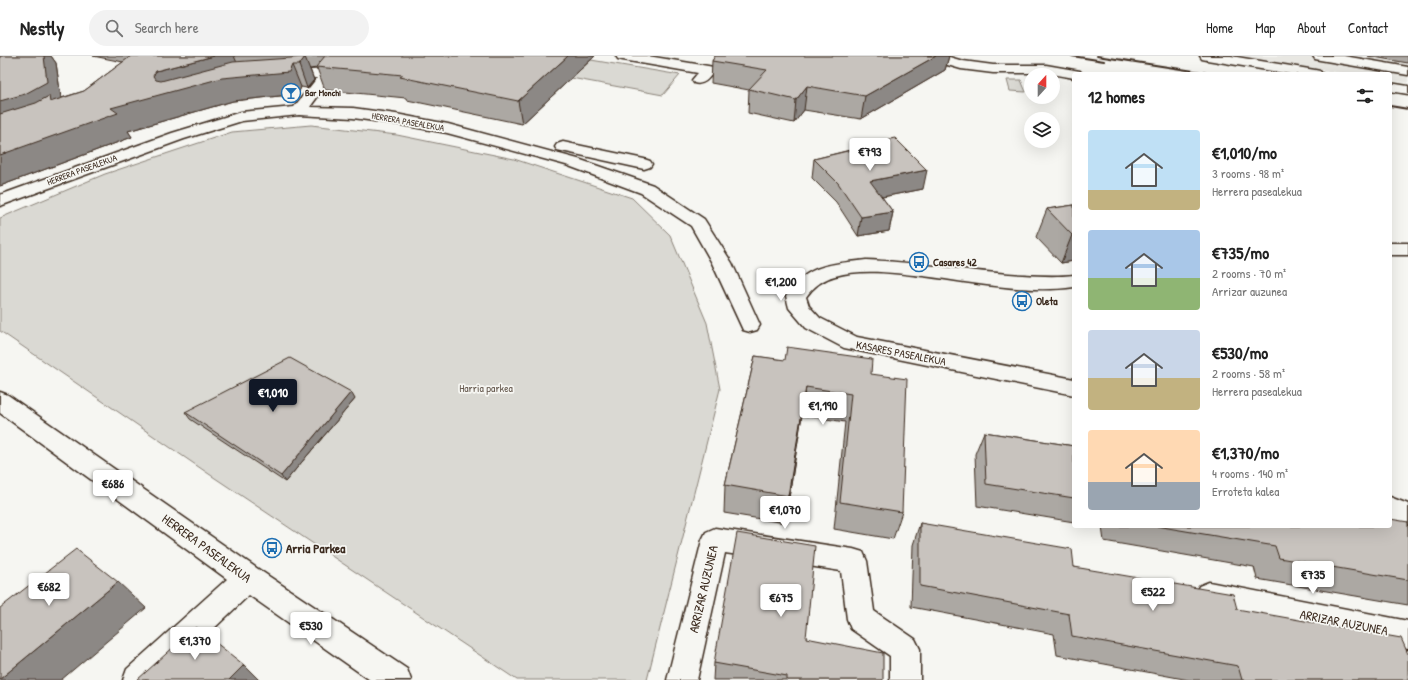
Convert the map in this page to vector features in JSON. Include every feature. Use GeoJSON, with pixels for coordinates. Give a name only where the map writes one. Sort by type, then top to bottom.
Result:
{"type":"FeatureCollection","features":[{"type":"Feature","properties":{"kind":"street"},"geometry":{"type":"LineString","coordinates":[[623,56],[708,70],[699,80]]}},
{"type":"Feature","properties":{"kind":"street"},"geometry":{"type":"LineString","coordinates":[[932,56],[961,64],[987,68],[1046,69],[1072,73]]}},
{"type":"Feature","properties":{"kind":"street"},"geometry":{"type":"LineString","coordinates":[[1207,56],[1302,72]]}},
{"type":"Feature","properties":{"kind":"street"},"geometry":{"type":"LineString","coordinates":[[1320,56],[1408,71]]}},
{"type":"Feature","properties":{"kind":"street"},"geometry":{"type":"LineString","coordinates":[[265,77],[328,73],[299,111]]}},
{"type":"Feature","properties":{"kind":"street"},"geometry":{"type":"LineString","coordinates":[[1392,87],[1408,90]]}},
{"type":"Feature","properties":{"kind":"street","name":"HERRERA PASEALEKUA"},"geometry":{"type":"LineString","coordinates":[[0,201],[178,136],[241,117],[299,111],[353,113],[422,124],[448,129],[572,162],[647,189],[698,223],[722,263],[750,325]]}},
{"type":"Feature","properties":{"kind":"street"},"geometry":{"type":"LineString","coordinates":[[422,124],[438,120],[644,164]]}},
{"type":"Feature","properties":{"kind":"street"},"geometry":{"type":"LineString","coordinates":[[1392,249],[1408,249]]}},
{"type":"Feature","properties":{"kind":"street","name":"KASARES PASEALEKUA"},"geometry":{"type":"LineString","coordinates":[[1072,281],[1059,283],[999,280],[899,267],[866,266],[830,270],[808,282],[796,296],[799,308],[813,323],[852,343],[1072,387]]}},
{"type":"Feature","properties":{"kind":"street","name":"HERRERA PASEALEKUA"},"geometry":{"type":"LineString","coordinates":[[0,401],[248,578],[396,680]]}},
{"type":"Feature","properties":{"kind":"street"},"geometry":{"type":"LineString","coordinates":[[1392,509],[1408,516]]}},
{"type":"Feature","properties":{"kind":"street","name":"ARRIZAR AUZUNEA"},"geometry":{"type":"LineString","coordinates":[[682,680],[715,540],[853,561],[861,619],[905,649],[905,680]]}},
{"type":"Feature","properties":{"kind":"street"},"geometry":{"type":"LineString","coordinates":[[138,680],[248,578]]}},
{"type":"Feature","properties":{"kind":"street","name":"ARRIZAR AUZUNEA"},"geometry":{"type":"LineString","coordinates":[[1209,595],[1408,635]]}},
{"type":"Feature","properties":{"kind":"shaded area"},"geometry":{"type":"Polygon","coordinates":[[[1235,56],[1408,56],[1408,83],[1392,80],[1392,72],[1336,72],[1235,56]]]}},
{"type":"Feature","properties":{"kind":"green space"},"geometry":{"type":"Polygon","coordinates":[[[591,60],[680,75],[663,95],[571,78],[591,60]]]}},
{"type":"Feature","properties":{"kind":"green space"},"geometry":{"type":"Polygon","coordinates":[[[1007,80],[1021,80],[1024,92],[1010,91],[1007,80]]]}},
{"type":"Feature","properties":{"kind":"green space","name":"Harria parkea"},"geometry":{"type":"Polygon","coordinates":[[[311,125],[397,135],[514,159],[632,198],[670,235],[707,323],[720,389],[647,680],[517,680],[209,474],[0,331],[0,218],[105,174],[232,132],[311,125]]]}},
{"type":"Feature","properties":{"kind":"building"},"geometry":{"type":"Polygon","coordinates":[[[0,56],[44,56],[47,82],[25,94],[0,101],[0,56]]]}},
{"type":"Feature","properties":{"kind":"building"},"geometry":{"type":"Polygon","coordinates":[[[131,56],[214,56],[156,71],[153,76],[156,80],[161,81],[233,62],[305,57],[299,65],[292,65],[289,72],[222,78],[111,108],[118,113],[0,155],[0,114],[36,103],[49,96],[50,102],[84,91],[131,56]]]}},
{"type":"Feature","properties":{"kind":"building"},"geometry":{"type":"Polygon","coordinates":[[[325,56],[568,56],[518,101],[400,77],[403,75],[316,67],[325,56]]]}},
{"type":"Feature","properties":{"kind":"building"},"geometry":{"type":"Polygon","coordinates":[[[715,56],[936,56],[865,96],[807,86],[796,100],[749,89],[767,70],[712,61],[715,56]]]}},
{"type":"Feature","properties":{"kind":"building"},"geometry":{"type":"Polygon","coordinates":[[[895,138],[927,170],[870,181],[893,212],[861,217],[838,183],[814,159],[868,146],[866,144],[895,138]]]}},
{"type":"Feature","properties":{"kind":"building"},"geometry":{"type":"Polygon","coordinates":[[[1072,205],[1072,235],[1047,209],[1072,205]]]}},
{"type":"Feature","properties":{"kind":"building"},"geometry":{"type":"Polygon","coordinates":[[[787,347],[872,359],[871,374],[907,379],[902,512],[840,502],[851,394],[806,387],[788,496],[725,485],[755,356],[785,360],[787,347]]]}},
{"type":"Feature","properties":{"kind":"building"},"geometry":{"type":"Polygon","coordinates":[[[290,358],[351,392],[281,476],[185,412],[290,358]]]}},
{"type":"Feature","properties":{"kind":"building"},"geometry":{"type":"Polygon","coordinates":[[[984,432],[1072,446],[1072,498],[986,484],[984,432]]]}},
{"type":"Feature","properties":{"kind":"building"},"geometry":{"type":"Polygon","coordinates":[[[1392,519],[1408,522],[1408,580],[1279,558],[1275,546],[1168,528],[1392,528],[1392,519]]]}},
{"type":"Feature","properties":{"kind":"building"},"geometry":{"type":"Polygon","coordinates":[[[920,523],[1072,549],[1074,567],[1233,594],[1237,609],[1401,638],[1408,654],[1408,680],[1242,680],[1238,666],[1072,636],[1069,614],[920,586],[920,523]]]}},
{"type":"Feature","properties":{"kind":"building"},"geometry":{"type":"Polygon","coordinates":[[[737,533],[815,546],[806,638],[883,653],[883,680],[787,680],[787,676],[714,663],[737,533]]]}},
{"type":"Feature","properties":{"kind":"building"},"geometry":{"type":"Polygon","coordinates":[[[76,549],[118,582],[0,679],[0,608],[76,549]]]}},
{"type":"Feature","properties":{"kind":"building"},"geometry":{"type":"Polygon","coordinates":[[[196,627],[244,665],[229,680],[137,680],[196,627]]]}},
{"type":"Feature","properties":{"kind":"railway"},"geometry":{"type":"LineString","coordinates":[[1072,56],[1104,61]]}},
{"type":"Feature","properties":{"kind":"railway"},"geometry":{"type":"LineString","coordinates":[[1097,56],[1200,72]]}},
{"type":"Feature","properties":{"kind":"railway"},"geometry":{"type":"LineString","coordinates":[[1392,106],[1408,109]]}},
{"type":"Feature","properties":{"kind":"place","name":"Bar Monchi"},"geometry":{"type":"Point","coordinates":[291,93]}},
{"type":"Feature","properties":{"kind":"place","name":"Casares 42"},"geometry":{"type":"Point","coordinates":[919,262]}},
{"type":"Feature","properties":{"kind":"place","name":"Oleta"},"geometry":{"type":"Point","coordinates":[1022,301]}},
{"type":"Feature","properties":{"kind":"place","name":"Arria Parkea"},"geometry":{"type":"Point","coordinates":[272,548]}}]}
